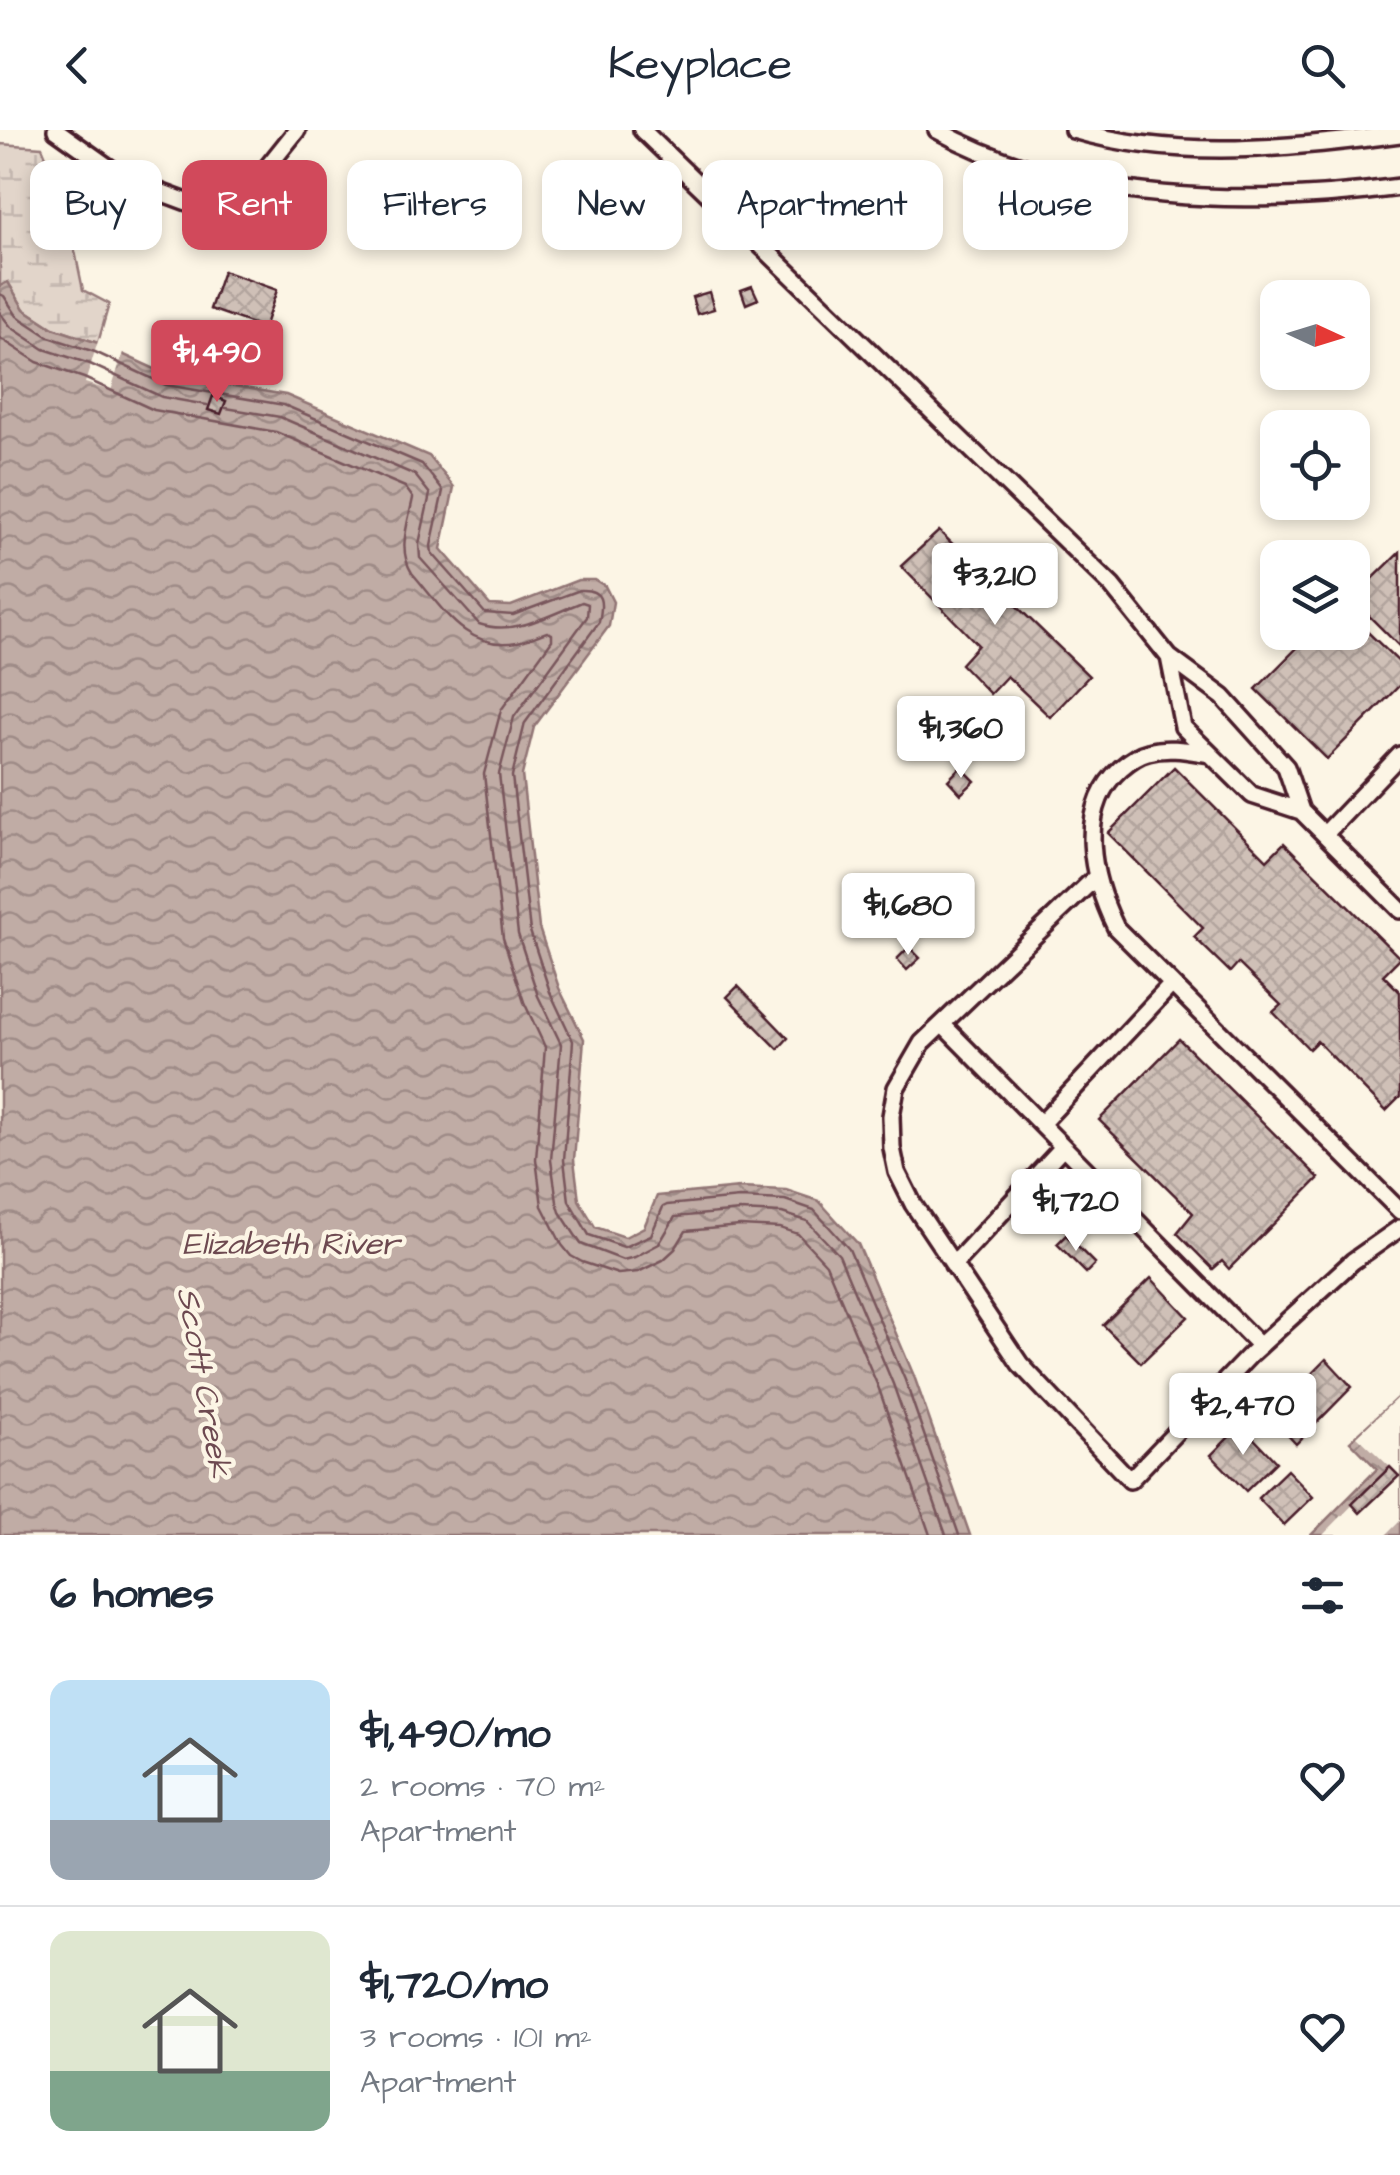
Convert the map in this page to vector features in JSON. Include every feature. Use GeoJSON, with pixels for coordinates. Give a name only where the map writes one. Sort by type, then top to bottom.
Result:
{"type":"FeatureCollection","features":[{"type":"Feature","properties":{"kind":"lane"},"geometry":{"type":"LineString","coordinates":[[56,130],[125,179],[187,202],[226,195],[265,170],[297,130]]}},
{"type":"Feature","properties":{"kind":"lane"},"geometry":{"type":"LineString","coordinates":[[642,130],[1112,586],[1169,657],[1223,697],[1286,766],[1302,811],[1400,910]]}},
{"type":"Feature","properties":{"kind":"lane"},"geometry":{"type":"LineString","coordinates":[[937,130],[1031,170],[1117,189],[1199,197],[1274,198],[1400,187]]}},
{"type":"Feature","properties":{"kind":"lane"},"geometry":{"type":"LineString","coordinates":[[1074,130],[1142,145],[1210,149],[1316,144],[1400,134]]}},
{"type":"Feature","properties":{"kind":"lane"},"geometry":{"type":"LineString","coordinates":[[1169,657],[1182,728],[1252,795],[1302,811]]}},
{"type":"Feature","properties":{"kind":"lane"},"geometry":{"type":"LineString","coordinates":[[1210,754],[1176,748],[1147,752],[1109,779],[1096,803],[1091,830],[1104,902],[1116,928],[1400,1211]]}},
{"type":"Feature","properties":{"kind":"lane"},"geometry":{"type":"LineString","coordinates":[[1325,834],[1400,755]]}},
{"type":"Feature","properties":{"kind":"lane"},"geometry":{"type":"LineString","coordinates":[[1098,876],[922,1043],[896,1088],[891,1116],[892,1148],[913,1204],[1020,1364],[1130,1480],[1260,1346],[1353,1261],[1400,1228]]}},
{"type":"Feature","properties":{"kind":"lane"},"geometry":{"type":"LineString","coordinates":[[1041,1124],[1172,984]]}},
{"type":"Feature","properties":{"kind":"lane"},"geometry":{"type":"LineString","coordinates":[[942,1024],[1260,1346]]}},
{"type":"Feature","properties":{"kind":"lane"},"geometry":{"type":"LineString","coordinates":[[953,1264],[1063,1147]]}},
{"type":"Feature","properties":{"kind":"green space"},"geometry":{"type":"Polygon","coordinates":[[[0,144],[42,147],[48,160],[30,160],[30,250],[75,250],[83,290],[109,304],[98,343],[53,328],[24,309],[8,283],[0,286],[0,144]]]}},
{"type":"Feature","properties":{"kind":"water","name":"Elizabeth River"},"geometry":{"type":"Polygon","coordinates":[[[8,282],[24,309],[53,328],[98,343],[168,375],[286,395],[429,456],[454,487],[441,549],[490,605],[511,606],[578,580],[595,580],[605,586],[613,602],[609,626],[534,727],[522,775],[539,928],[559,988],[584,1039],[574,1160],[579,1200],[595,1227],[625,1237],[644,1227],[657,1196],[739,1188],[786,1190],[819,1201],[858,1244],[914,1376],[970,1535],[0,1535],[0,286],[8,282]]]}},
{"type":"Feature","properties":{"kind":"water"},"geometry":{"type":"Polygon","coordinates":[[[1400,1395],[1400,1535],[1311,1535],[1377,1469],[1350,1441],[1400,1395]]]}},
{"type":"Feature","properties":{"kind":"pier"},"geometry":{"type":"Polygon","coordinates":[[[99,338],[124,349],[111,391],[85,383],[99,338]]]}},
{"type":"Feature","properties":{"kind":"pier"},"geometry":{"type":"Polygon","coordinates":[[[1400,1395],[1400,1521],[1386,1535],[1323,1535],[1390,1467],[1357,1436],[1400,1395]]]}},
{"type":"Feature","properties":{"kind":"building"},"geometry":{"type":"Polygon","coordinates":[[[223,271],[277,290],[264,328],[210,309],[223,271]]]}},
{"type":"Feature","properties":{"kind":"building"},"geometry":{"type":"Polygon","coordinates":[[[752,286],[758,299],[746,304],[741,290],[752,286]]]}},
{"type":"Feature","properties":{"kind":"building"},"geometry":{"type":"Polygon","coordinates":[[[709,292],[714,309],[697,314],[692,297],[709,292]]]}},
{"type":"Feature","properties":{"kind":"building"},"geometry":{"type":"Polygon","coordinates":[[[213,396],[226,401],[221,414],[208,410],[213,396]]]}},
{"type":"Feature","properties":{"kind":"building"},"geometry":{"type":"Polygon","coordinates":[[[939,531],[1089,676],[1050,717],[1007,676],[990,694],[961,664],[978,645],[901,566],[939,531]]]}},
{"type":"Feature","properties":{"kind":"building"},"geometry":{"type":"Polygon","coordinates":[[[1400,552],[1400,647],[1370,617],[1370,581],[1400,552]]]}},
{"type":"Feature","properties":{"kind":"building"},"geometry":{"type":"Polygon","coordinates":[[[1370,634],[1400,663],[1400,685],[1327,759],[1256,689],[1295,650],[1370,650],[1370,634]]]}},
{"type":"Feature","properties":{"kind":"building"},"geometry":{"type":"Polygon","coordinates":[[[961,767],[975,781],[961,794],[948,780],[961,767]]]}},
{"type":"Feature","properties":{"kind":"building"},"geometry":{"type":"Polygon","coordinates":[[[1174,767],[1267,860],[1284,843],[1400,958],[1383,975],[1400,992],[1400,1097],[1386,1111],[1317,1041],[1309,1049],[1273,1012],[1281,1005],[1238,963],[1230,972],[1194,937],[1203,928],[1108,833],[1174,767]]]}},
{"type":"Feature","properties":{"kind":"building"},"geometry":{"type":"Polygon","coordinates":[[[909,947],[920,958],[907,970],[897,959],[909,947]]]}},
{"type":"Feature","properties":{"kind":"building"},"geometry":{"type":"Polygon","coordinates":[[[738,986],[788,1038],[778,1049],[727,997],[738,986]]]}},
{"type":"Feature","properties":{"kind":"building"},"geometry":{"type":"Polygon","coordinates":[[[1179,1039],[1319,1178],[1229,1269],[1222,1261],[1213,1269],[1177,1233],[1193,1213],[1099,1120],[1179,1039]]]}},
{"type":"Feature","properties":{"kind":"building"},"geometry":{"type":"Polygon","coordinates":[[[1066,1235],[1095,1264],[1086,1273],[1057,1244],[1066,1235]]]}},
{"type":"Feature","properties":{"kind":"building"},"geometry":{"type":"Polygon","coordinates":[[[1151,1278],[1188,1317],[1141,1363],[1103,1325],[1151,1278]]]}},
{"type":"Feature","properties":{"kind":"building"},"geometry":{"type":"Polygon","coordinates":[[[1326,1359],[1352,1387],[1296,1444],[1270,1416],[1326,1359]]]}},
{"type":"Feature","properties":{"kind":"building"},"geometry":{"type":"Polygon","coordinates":[[[1241,1425],[1276,1462],[1246,1491],[1211,1455],[1241,1425]]]}},
{"type":"Feature","properties":{"kind":"building"},"geometry":{"type":"Polygon","coordinates":[[[1390,1467],[1399,1476],[1360,1513],[1352,1504],[1390,1467]]]}},
{"type":"Feature","properties":{"kind":"building"},"geometry":{"type":"Polygon","coordinates":[[[1287,1470],[1313,1497],[1284,1525],[1258,1498],[1287,1470]]]}},
{"type":"Feature","properties":{"kind":"water label","name":"Scott Creek"},"geometry":{"type":"Point","coordinates":[205,1382]}}]}
